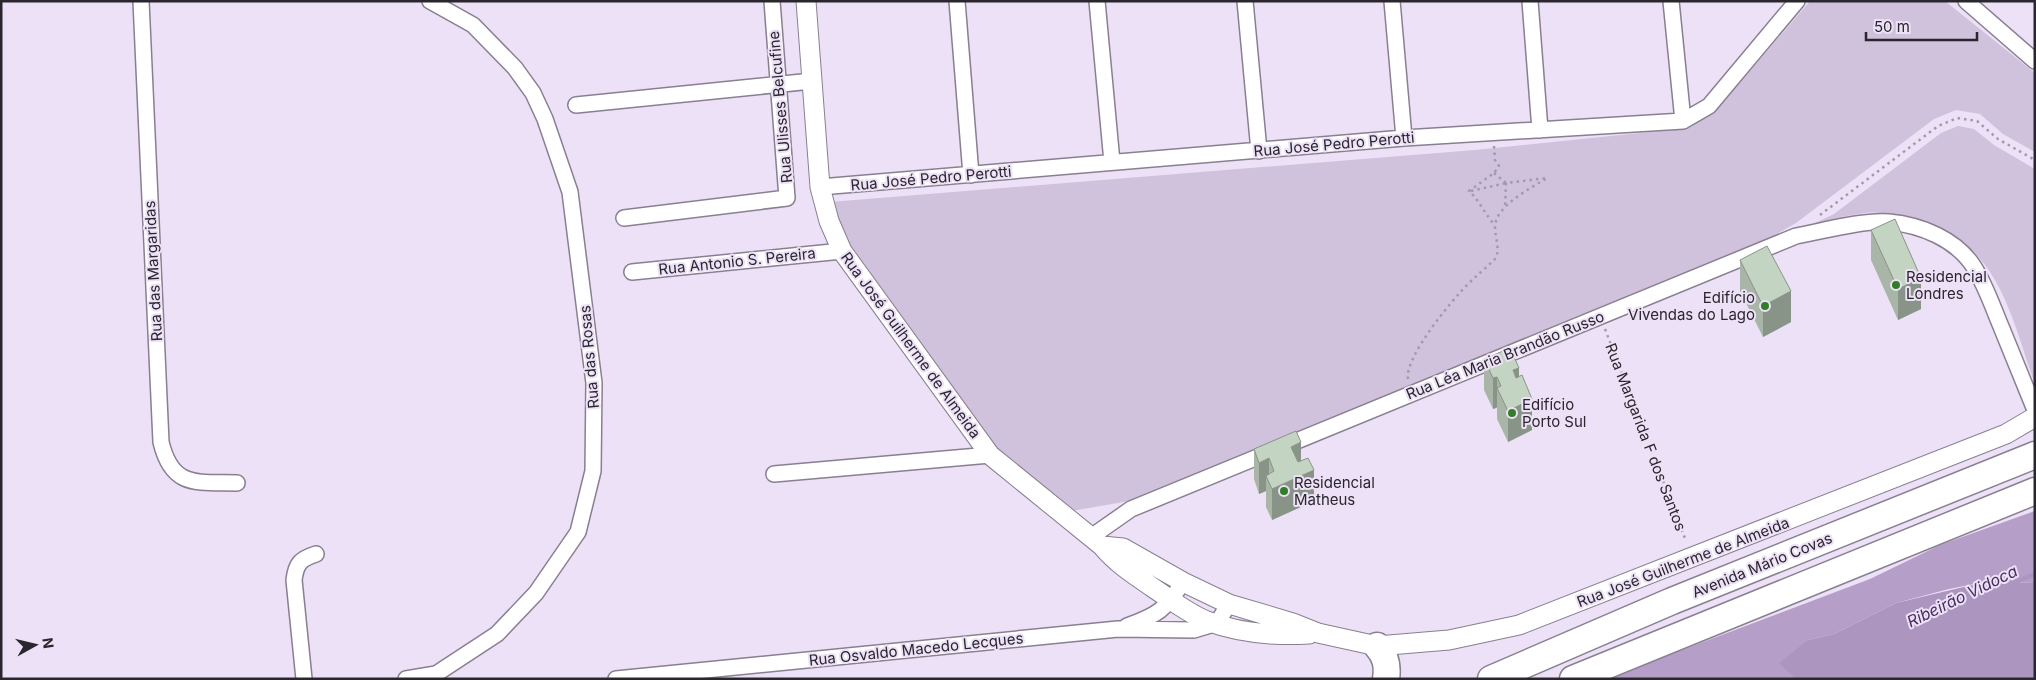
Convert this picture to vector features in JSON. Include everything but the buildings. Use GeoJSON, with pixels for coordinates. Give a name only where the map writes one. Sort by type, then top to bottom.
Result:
{"type":"FeatureCollection","features":[{"type":"Feature","properties":{"kind":"highway","name":"Avenida Mário Covas"},"geometry":{"type":"LineString","coordinates":[[1491,679],[1672,601],[2035,455]]}},
{"type":"Feature","properties":{"kind":"highway"},"geometry":{"type":"LineString","coordinates":[[1573,679],[2035,491]]}},
{"type":"Feature","properties":{"kind":"highway"},"geometry":{"type":"LineString","coordinates":[[1377,646],[1385,657],[1386,679]]}},
{"type":"Feature","properties":{"kind":"street","name":"Rua das Margaridas"},"geometry":{"type":"LineString","coordinates":[[141,1],[161,442],[171,470],[192,482],[236,483]]}},
{"type":"Feature","properties":{"kind":"street","name":"Rua das Rosas"},"geometry":{"type":"LineString","coordinates":[[406,679],[436,674],[497,634],[536,593],[578,532],[593,471],[594,383],[570,192],[545,118],[533,93],[516,68],[473,24],[430,1]]}},
{"type":"Feature","properties":{"kind":"street","name":"Rua Ulisses Belcufine"},"geometry":{"type":"LineString","coordinates":[[624,218],[788,198],[772,1]]}},
{"type":"Feature","properties":{"kind":"street","name":"Rua José Guilherme de Almeida"},"geometry":{"type":"LineString","coordinates":[[806,1],[820,187],[829,221],[842,251],[990,454],[1096,542],[1115,562],[1206,620],[1255,632],[1289,635],[1318,633]]}},
{"type":"Feature","properties":{"kind":"street"},"geometry":{"type":"LineString","coordinates":[[958,1],[971,175]]}},
{"type":"Feature","properties":{"kind":"street"},"geometry":{"type":"LineString","coordinates":[[1097,1],[1112,162]]}},
{"type":"Feature","properties":{"kind":"street"},"geometry":{"type":"LineString","coordinates":[[1245,1],[1259,151]]}},
{"type":"Feature","properties":{"kind":"street"},"geometry":{"type":"LineString","coordinates":[[1392,1],[1404,138]]}},
{"type":"Feature","properties":{"kind":"street"},"geometry":{"type":"LineString","coordinates":[[1530,1],[1540,130]]}},
{"type":"Feature","properties":{"kind":"street"},"geometry":{"type":"LineString","coordinates":[[1671,1],[1683,121]]}},
{"type":"Feature","properties":{"kind":"street","name":"Rua José Pedro Perotti"},"geometry":{"type":"LineString","coordinates":[[820,187],[1404,138],[1683,121],[1709,106],[1796,1]]}},
{"type":"Feature","properties":{"kind":"street"},"geometry":{"type":"LineString","coordinates":[[1966,1],[2035,61]]}},
{"type":"Feature","properties":{"kind":"street"},"geometry":{"type":"LineString","coordinates":[[576,106],[812,81]]}},
{"type":"Feature","properties":{"kind":"street","name":"Rua Léa Maria Brandão Russo"},"geometry":{"type":"LineString","coordinates":[[1096,542],[1132,509],[1796,236],[1866,223],[1888,222],[1918,226],[1960,251],[1973,266],[1987,294],[2035,410]]}},
{"type":"Feature","properties":{"kind":"street","name":"Rua Antonio S. Pereira"},"geometry":{"type":"LineString","coordinates":[[632,272],[842,251]]}},
{"type":"Feature","properties":{"kind":"street","name":"Rua José Guilherme de Almeida"},"geometry":{"type":"LineString","coordinates":[[1096,542],[1123,548],[1183,582],[1229,604],[1293,623],[1318,633],[1377,646],[1449,640],[1519,625],[1692,559],[2006,434],[2035,417]]}},
{"type":"Feature","properties":{"kind":"street"},"geometry":{"type":"LineString","coordinates":[[774,474],[990,454]]}},
{"type":"Feature","properties":{"kind":"street"},"geometry":{"type":"LineString","coordinates":[[304,679],[295,571],[302,559],[316,554]]}},
{"type":"Feature","properties":{"kind":"street"},"geometry":{"type":"LineString","coordinates":[[1118,629],[1150,618],[1164,609],[1183,582]]}},
{"type":"Feature","properties":{"kind":"street"},"geometry":{"type":"LineString","coordinates":[[1217,624],[1229,604]]}},
{"type":"Feature","properties":{"kind":"street","name":"Rua Osvaldo Macedo Lecques"},"geometry":{"type":"LineString","coordinates":[[616,679],[1118,629],[1194,630],[1217,624]]}},
{"type":"Feature","properties":{"kind":"path"},"geometry":{"type":"LineString","coordinates":[[1816,218],[1938,126],[1957,118],[1977,121],[1998,139],[2035,160]]}},
{"type":"Feature","properties":{"kind":"path"},"geometry":{"type":"LineString","coordinates":[[1469,191],[1494,173],[1499,166],[1493,153],[1496,133]]}},
{"type":"Feature","properties":{"kind":"path"},"geometry":{"type":"LineString","coordinates":[[1494,173],[1506,183]]}},
{"type":"Feature","properties":{"kind":"path"},"geometry":{"type":"LineString","coordinates":[[1410,386],[1407,376],[1414,355],[1426,337],[1457,297],[1496,258],[1498,251],[1495,225],[1498,216],[1505,206],[1547,178],[1506,183],[1469,191]]}},
{"type":"Feature","properties":{"kind":"path"},"geometry":{"type":"LineString","coordinates":[[1505,206],[1506,183]]}},
{"type":"Feature","properties":{"kind":"path"},"geometry":{"type":"LineString","coordinates":[[1469,191],[1477,198],[1487,217],[1495,225]]}},
{"type":"Feature","properties":{"kind":"path","name":"Rua Margarida F dos Santos"},"geometry":{"type":"LineString","coordinates":[[1600,316],[1692,559]]}},
{"type":"Feature","properties":{"kind":"shaded area"},"geometry":{"type":"Polygon","coordinates":[[[1810,1],[1945,1],[2035,73],[2035,152],[2003,134],[1980,114],[1956,110],[1934,119],[1796,223],[1773,236],[1129,501],[1066,512],[997,450],[851,249],[830,202],[1475,150],[1688,128],[1715,112],[1810,1]]]}},
{"type":"Feature","properties":{"kind":"shaded area"},"geometry":{"type":"Polygon","coordinates":[[[1958,126],[1974,129],[1994,145],[2035,169],[2035,384],[2009,309],[1998,286],[1985,265],[1968,247],[1947,232],[1921,221],[1893,214],[1865,213],[1813,224],[1834,214],[1941,133],[1958,126]]]}},
{"type":"Feature","properties":{"kind":"shaded area"},"geometry":{"type":"Polygon","coordinates":[[[2035,511],[2035,583],[1989,581],[1896,603],[1834,634],[1808,640],[1793,679],[1605,679],[1870,579],[1940,545],[2035,511]]]}},
{"type":"Feature","properties":{"kind":"water"},"geometry":{"type":"Polygon","coordinates":[[[1989,581],[2035,583],[2035,679],[1793,679],[1793,676],[1779,663],[1808,640],[1834,634],[1896,603],[1989,581]]]}},
{"type":"Feature","properties":{"kind":"waterway","name":"Ribeirão Vidoca"},"geometry":{"type":"LineString","coordinates":[[2008,585],[2035,574]]}},
{"type":"Feature","properties":{"kind":"place","name":"Residencial Londres"},"geometry":{"type":"Point","coordinates":[1896,285]}},
{"type":"Feature","properties":{"kind":"place","name":"Edifício Vivendas do Lago"},"geometry":{"type":"Point","coordinates":[1765,306]}},
{"type":"Feature","properties":{"kind":"place","name":"Edifício Porto Sul"},"geometry":{"type":"Point","coordinates":[1512,413]}},
{"type":"Feature","properties":{"kind":"place","name":"Residencial Matheus"},"geometry":{"type":"Point","coordinates":[1284,491]}}]}
